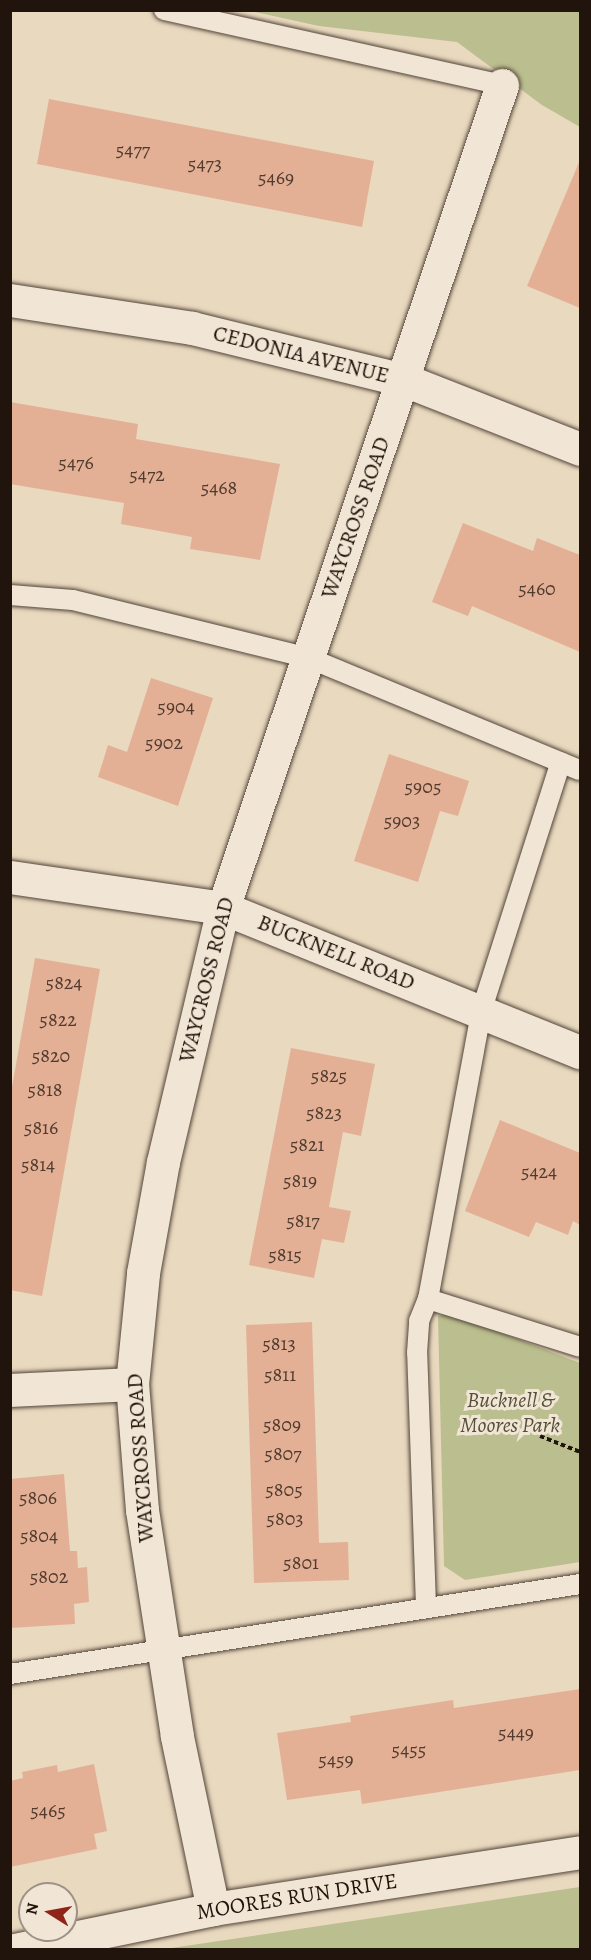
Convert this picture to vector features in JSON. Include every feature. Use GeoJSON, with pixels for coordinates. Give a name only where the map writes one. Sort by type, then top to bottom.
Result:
{"type":"FeatureCollection","features":[{"type":"Feature","properties":{"kind":"street","name":"WAYCROSS ROAD"},"geometry":{"type":"LineString","coordinates":[[213,1909],[162,1653],[142,1510],[132,1384],[143,1273],[163,1162],[223,908],[404,380],[502,85]]}},
{"type":"Feature","properties":{"kind":"street","name":"CEDONIA AVENUE"},"geometry":{"type":"LineString","coordinates":[[10,300],[192,328],[404,380],[580,449]]}},
{"type":"Feature","properties":{"kind":"street","name":"BUCKNELL ROAD"},"geometry":{"type":"LineString","coordinates":[[10,877],[223,908],[580,1052]]}},
{"type":"Feature","properties":{"kind":"street"},"geometry":{"type":"LineString","coordinates":[[10,1390],[132,1384]]}},
{"type":"Feature","properties":{"kind":"street","name":"MOORES RUN DRIVE"},"geometry":{"type":"LineString","coordinates":[[14,1950],[213,1909],[580,1852]]}},
{"type":"Feature","properties":{"kind":"lane"},"geometry":{"type":"LineString","coordinates":[[164,10],[502,85]]}},
{"type":"Feature","properties":{"kind":"lane"},"geometry":{"type":"LineString","coordinates":[[10,595],[73,600],[309,658],[580,770]]}},
{"type":"Feature","properties":{"kind":"lane"},"geometry":{"type":"LineString","coordinates":[[426,1606],[417,1353],[419,1321],[428,1299],[481,1012],[561,762]]}},
{"type":"Feature","properties":{"kind":"lane"},"geometry":{"type":"LineString","coordinates":[[428,1299],[580,1347]]}},
{"type":"Feature","properties":{"kind":"lane"},"geometry":{"type":"LineString","coordinates":[[10,1674],[162,1653],[426,1606],[580,1584]]}},
{"type":"Feature","properties":{"kind":"path"},"geometry":{"type":"LineString","coordinates":[[540,1436],[580,1452]]}},
{"type":"Feature","properties":{"kind":"green space"},"geometry":{"type":"Polygon","coordinates":[[[251,11],[580,11],[580,127],[542,105],[457,42],[319,26],[251,11]]]}},
{"type":"Feature","properties":{"kind":"green space","name":"Bucknell & Moores Park"},"geometry":{"type":"Polygon","coordinates":[[[452,1314],[580,1363],[580,1562],[465,1580],[444,1566],[438,1316],[452,1314]]]}},
{"type":"Feature","properties":{"kind":"green space"},"geometry":{"type":"Polygon","coordinates":[[[580,1887],[580,1949],[165,1949],[580,1887]]]}},
{"type":"Feature","properties":{"kind":"building"},"geometry":{"type":"Polygon","coordinates":[[[49,99],[374,161],[362,227],[37,164],[49,99]]]}},
{"type":"Feature","properties":{"kind":"building"},"geometry":{"type":"Polygon","coordinates":[[[580,160],[580,308],[527,286],[580,160]]]}},
{"type":"Feature","properties":{"kind":"building"},"geometry":{"type":"Polygon","coordinates":[[[10,402],[138,424],[136,439],[280,464],[260,560],[190,549],[192,537],[121,524],[124,503],[10,484],[10,402]]]}},
{"type":"Feature","properties":{"kind":"building"},"geometry":{"type":"Polygon","coordinates":[[[463,523],[533,551],[537,538],[580,555],[580,652],[472,606],[468,616],[432,602],[463,523]]]}},
{"type":"Feature","properties":{"kind":"building"},"geometry":{"type":"Polygon","coordinates":[[[151,678],[213,698],[178,806],[98,777],[108,745],[127,752],[151,678]]]}},
{"type":"Feature","properties":{"kind":"building"},"geometry":{"type":"Polygon","coordinates":[[[389,754],[469,781],[458,816],[440,811],[418,882],[354,861],[389,754]]]}},
{"type":"Feature","properties":{"kind":"building"},"geometry":{"type":"Polygon","coordinates":[[[35,958],[100,969],[42,1296],[10,1290],[10,1098],[35,958]]]}},
{"type":"Feature","properties":{"kind":"building"},"geometry":{"type":"Polygon","coordinates":[[[291,1048],[375,1064],[361,1136],[343,1132],[329,1207],[351,1211],[344,1243],[322,1239],[314,1278],[249,1265],[291,1048]]]}},
{"type":"Feature","properties":{"kind":"building"},"geometry":{"type":"Polygon","coordinates":[[[500,1120],[580,1153],[580,1225],[573,1221],[568,1235],[536,1222],[529,1237],[465,1211],[500,1120]]]}},
{"type":"Feature","properties":{"kind":"building"},"geometry":{"type":"Polygon","coordinates":[[[312,1322],[319,1543],[348,1542],[349,1580],[254,1583],[246,1325],[312,1322]]]}},
{"type":"Feature","properties":{"kind":"building"},"geometry":{"type":"Polygon","coordinates":[[[64,1474],[70,1551],[77,1551],[78,1568],[87,1567],[89,1602],[74,1604],[75,1624],[10,1628],[10,1479],[64,1474]]]}},
{"type":"Feature","properties":{"kind":"building"},"geometry":{"type":"Polygon","coordinates":[[[580,1689],[580,1770],[362,1804],[360,1790],[287,1800],[277,1733],[351,1722],[350,1716],[453,1700],[454,1708],[580,1689]]]}},
{"type":"Feature","properties":{"kind":"building"},"geometry":{"type":"Polygon","coordinates":[[[94,1764],[107,1831],[94,1834],[97,1849],[10,1867],[10,1781],[23,1778],[22,1772],[57,1765],[58,1772],[94,1764]]]}}]}
